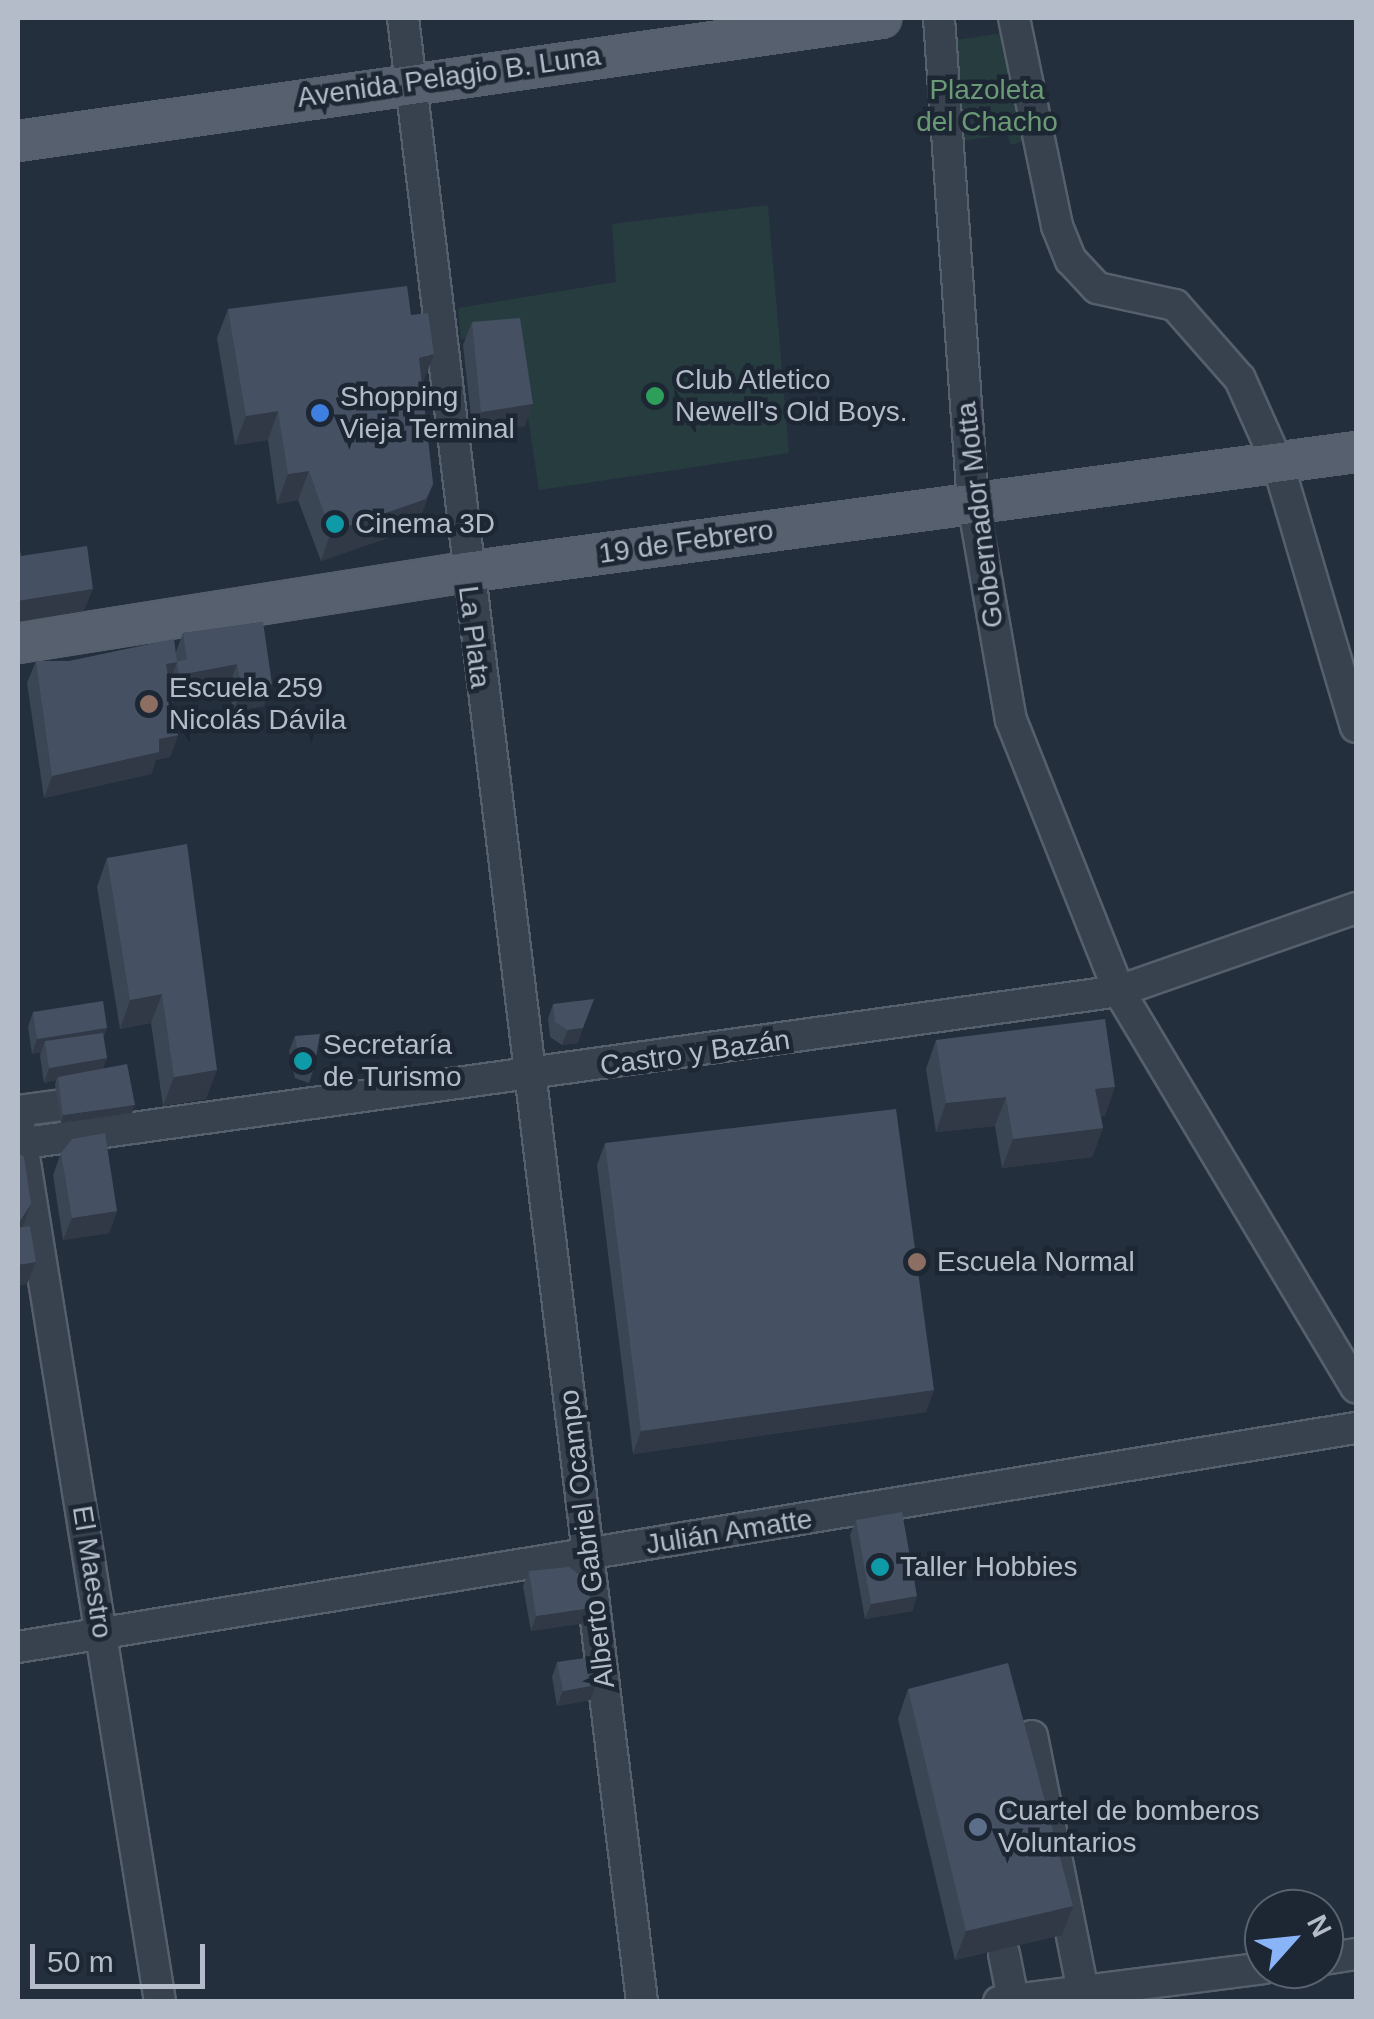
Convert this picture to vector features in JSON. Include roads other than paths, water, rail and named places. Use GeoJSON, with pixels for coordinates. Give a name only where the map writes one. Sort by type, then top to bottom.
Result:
{"type":"FeatureCollection","features":[{"type":"Feature","properties":{"kind":"main road","name":"Avenida Pelagio B. Luna"},"geometry":{"type":"LineString","coordinates":[[18,141],[410,82],[882,18]]}},
{"type":"Feature","properties":{"kind":"main road","name":"19 de Febrero"},"geometry":{"type":"LineString","coordinates":[[18,643],[466,572],[1356,452]]}},
{"type":"Feature","properties":{"kind":"street","name":"La Plata"},"geometry":{"type":"LineString","coordinates":[[402,18],[466,572],[531,1076]]}},
{"type":"Feature","properties":{"kind":"street","name":"Gobernador Motta"},"geometry":{"type":"LineString","coordinates":[[939,18],[973,503],[1011,720],[1118,991],[1356,1387]]}},
{"type":"Feature","properties":{"kind":"street"},"geometry":{"type":"LineString","coordinates":[[1014,18],[1057,226],[1072,260],[1098,288],[1155,296],[1192,318],[1259,411],[1356,727]]}},
{"type":"Feature","properties":{"kind":"street","name":"Castro y Bazán"},"geometry":{"type":"LineString","coordinates":[[19,1136],[100,1134],[1118,991],[1356,908]]}},
{"type":"Feature","properties":{"kind":"street","name":"Alberto Gabriel Ocampo"},"geometry":{"type":"LineString","coordinates":[[531,1076],[642,2002]]}},
{"type":"Feature","properties":{"kind":"street"},"geometry":{"type":"LineString","coordinates":[[18,1111],[92,1101],[100,1134]]}},
{"type":"Feature","properties":{"kind":"street","name":"El Maestro"},"geometry":{"type":"LineString","coordinates":[[19,1136],[160,2002]]}},
{"type":"Feature","properties":{"kind":"street","name":"Julián Amatte"},"geometry":{"type":"LineString","coordinates":[[18,1647],[1356,1428]]}},
{"type":"Feature","properties":{"kind":"street"},"geometry":{"type":"LineString","coordinates":[[1032,1736],[1083,1991]]}},
{"type":"Feature","properties":{"kind":"street"},"geometry":{"type":"LineString","coordinates":[[1004,1954],[1006,2000],[1083,1991],[1228,1988]]}},
{"type":"Feature","properties":{"kind":"place","name":"Club Atletico Newell's Old Boys."},"geometry":{"type":"Point","coordinates":[655,396]}},
{"type":"Feature","properties":{"kind":"place","name":"Shopping Vieja Terminal"},"geometry":{"type":"Point","coordinates":[320,413]}},
{"type":"Feature","properties":{"kind":"place","name":"Cinema 3D"},"geometry":{"type":"Point","coordinates":[335,524]}},
{"type":"Feature","properties":{"kind":"place","name":"Escuela 259 Nicolás Dávila"},"geometry":{"type":"Point","coordinates":[149,704]}},
{"type":"Feature","properties":{"kind":"place","name":"Secretaría de Turismo"},"geometry":{"type":"Point","coordinates":[303,1061]}},
{"type":"Feature","properties":{"kind":"place","name":"Escuela Normal"},"geometry":{"type":"Point","coordinates":[917,1262]}},
{"type":"Feature","properties":{"kind":"place","name":"Taller Hobbies"},"geometry":{"type":"Point","coordinates":[880,1567]}},
{"type":"Feature","properties":{"kind":"place","name":"Cuartel de bomberos Voluntarios"},"geometry":{"type":"Point","coordinates":[978,1827]}},
{"type":"Feature","properties":{"kind":"park label","name":"Plazoleta del Chacho"},"geometry":{"type":"Point","coordinates":[987,106]}}]}
